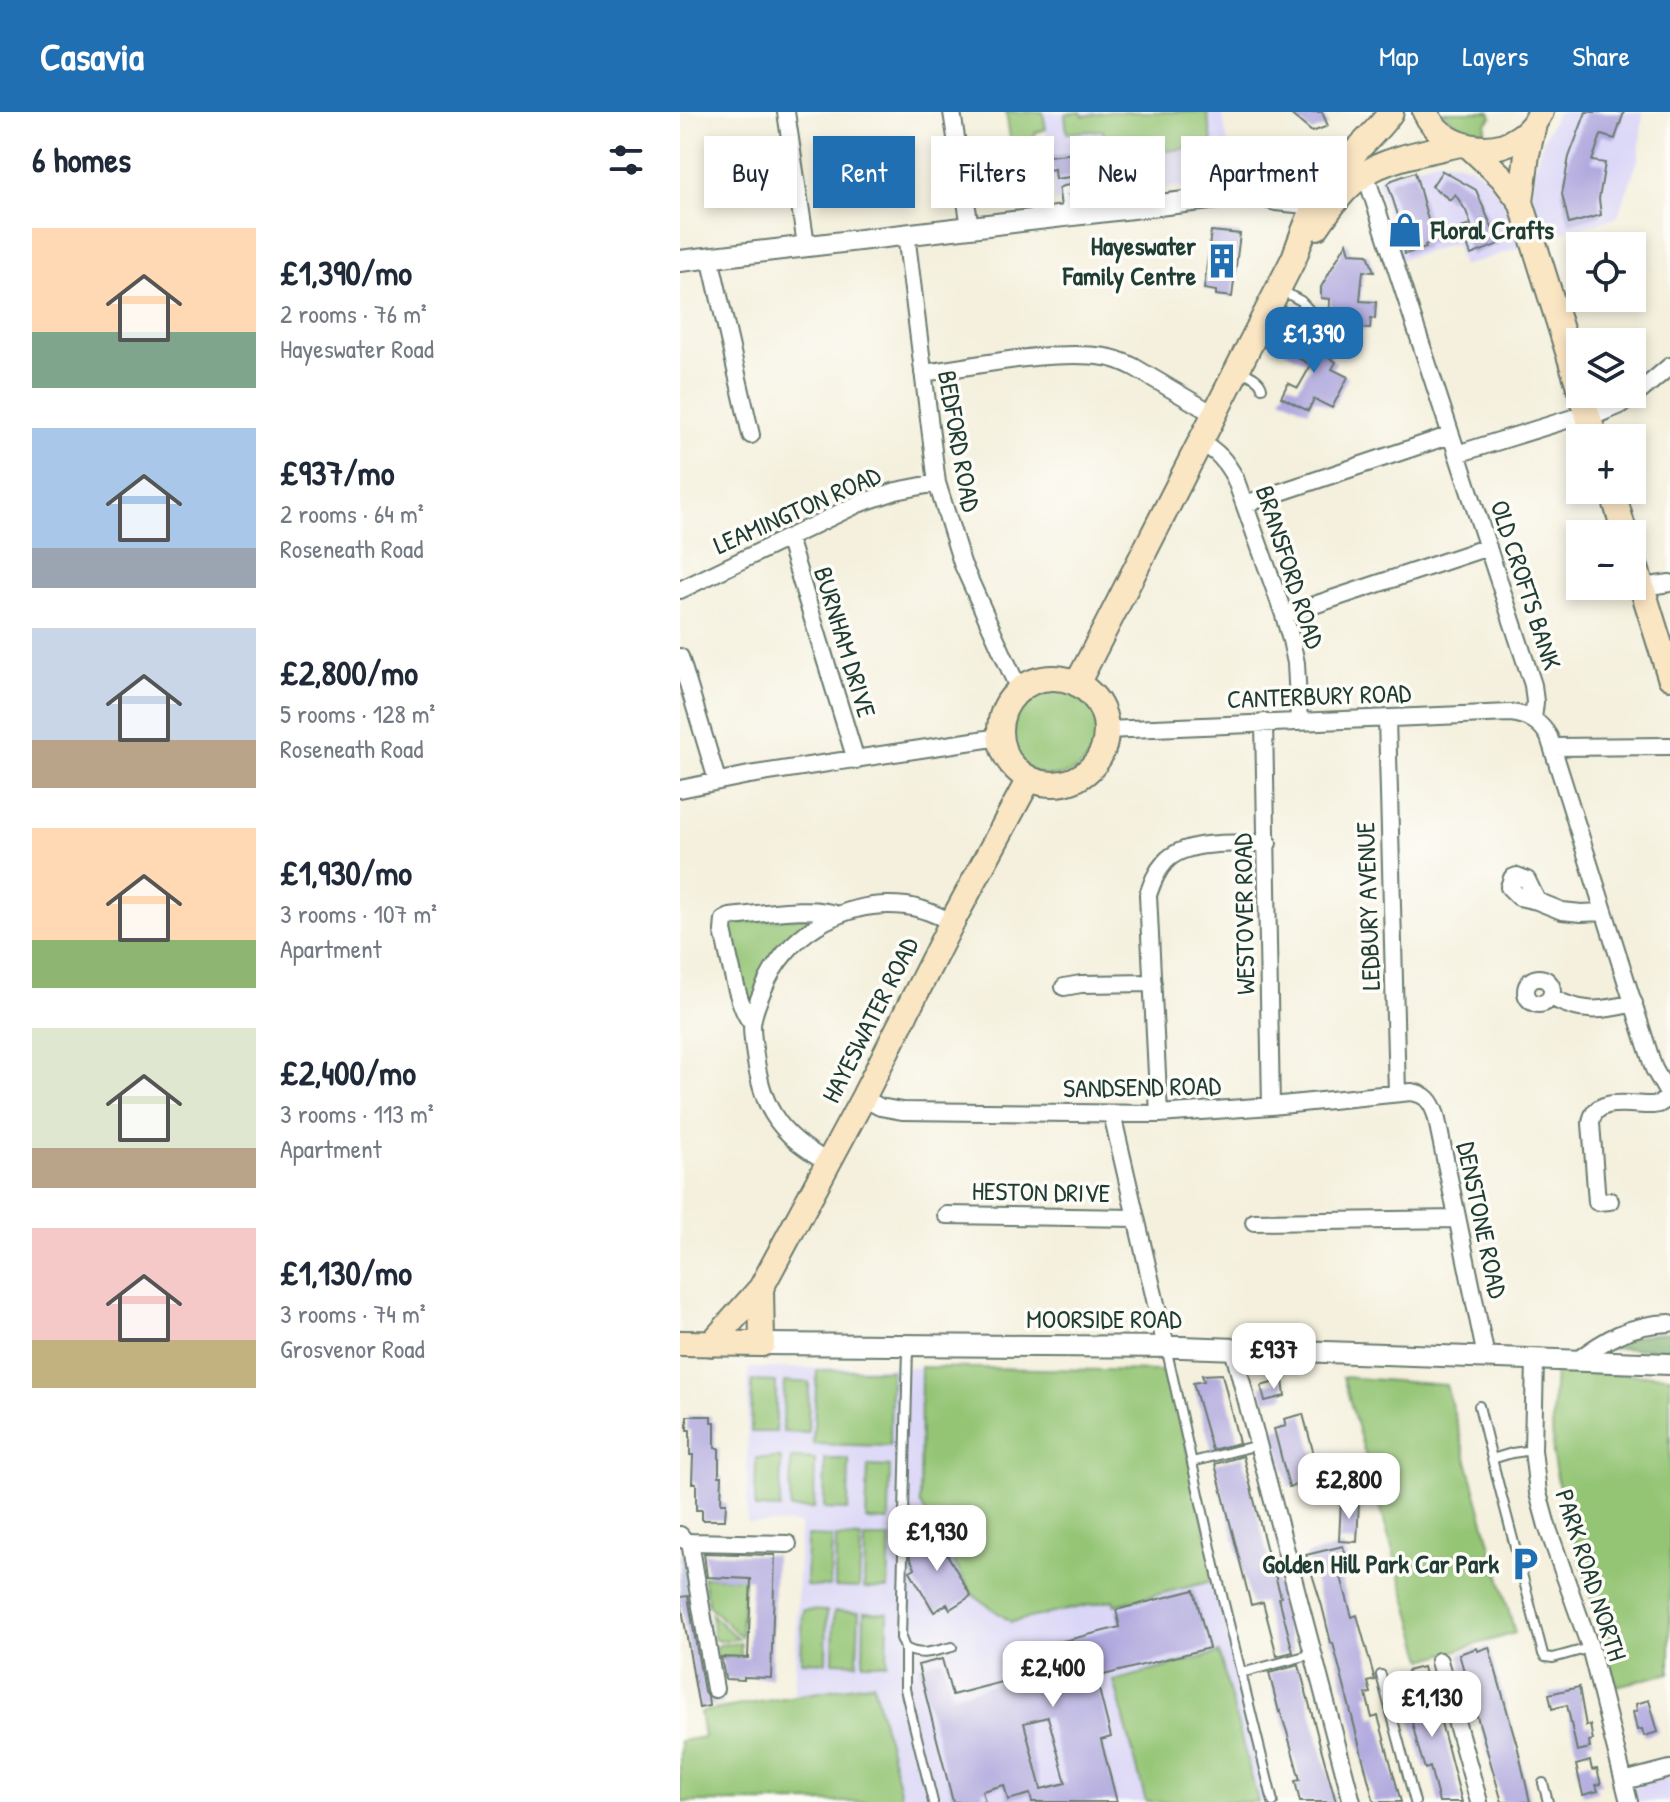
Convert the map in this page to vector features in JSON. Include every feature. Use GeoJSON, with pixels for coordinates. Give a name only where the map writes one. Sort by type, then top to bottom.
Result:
{"type":"FeatureCollection","features":[{"type":"Feature","properties":{"kind":"main road"},"geometry":{"type":"LineString","coordinates":[[1347,161],[1391,112]]}},
{"type":"Feature","properties":{"kind":"main road"},"geometry":{"type":"LineString","coordinates":[[1425,112],[1442,135],[1466,146],[1502,177],[1521,202],[1586,409]]}},
{"type":"Feature","properties":{"kind":"main road"},"geometry":{"type":"LineString","coordinates":[[1347,186],[1365,173],[1395,161],[1466,146],[1488,148],[1504,145],[1521,137],[1538,118]]}},
{"type":"Feature","properties":{"kind":"main road"},"geometry":{"type":"LineString","coordinates":[[1521,202],[1527,154],[1538,118]]}},
{"type":"Feature","properties":{"kind":"main road"},"geometry":{"type":"LineString","coordinates":[[1077,684],[1279,289],[1307,220],[1317,208]]}},
{"type":"Feature","properties":{"kind":"main road"},"geometry":{"type":"LineString","coordinates":[[1646,600],[1670,677]]}},
{"type":"Feature","properties":{"kind":"main road"},"geometry":{"type":"LineString","coordinates":[[1055,678],[1077,684],[1097,701],[1106,730],[1104,747],[1087,772],[1059,784],[1029,779],[1016,770],[1005,755],[1000,737],[1001,719],[1007,703],[1019,690],[1030,683],[1055,678]]}},
{"type":"Feature","properties":{"kind":"main road","name":"HAYESWATER ROAD"},"geometry":{"type":"LineString","coordinates":[[711,1344],[761,1288],[1029,779]]}},
{"type":"Feature","properties":{"kind":"main road","name":"HAYESWATER ROAD"},"geometry":{"type":"LineString","coordinates":[[761,1288],[762,1344]]}},
{"type":"Feature","properties":{"kind":"main road","name":"MOORSIDE ROAD"},"geometry":{"type":"LineString","coordinates":[[680,1343],[762,1344]]}},
{"type":"Feature","properties":{"kind":"street"},"geometry":{"type":"LineString","coordinates":[[786,112],[806,245]]}},
{"type":"Feature","properties":{"kind":"street"},"geometry":{"type":"LineString","coordinates":[[952,112],[970,227]]}},
{"type":"Feature","properties":{"kind":"street","name":"OLD CROFTS BANK"},"geometry":{"type":"LineString","coordinates":[[1365,173],[1533,685],[1533,719]]}},
{"type":"Feature","properties":{"kind":"street"},"geometry":{"type":"LineString","coordinates":[[680,261],[1134,208]]}},
{"type":"Feature","properties":{"kind":"street","name":"BEDFORD ROAD"},"geometry":{"type":"LineString","coordinates":[[906,234],[937,483],[962,563],[1019,690]]}},
{"type":"Feature","properties":{"kind":"street"},"geometry":{"type":"LineString","coordinates":[[710,257],[751,435]]}},
{"type":"Feature","properties":{"kind":"street"},"geometry":{"type":"LineString","coordinates":[[923,373],[1031,358],[1103,356],[1134,367],[1215,415]]}},
{"type":"Feature","properties":{"kind":"street"},"geometry":{"type":"LineString","coordinates":[[1457,454],[1576,417],[1586,409],[1599,414],[1637,394],[1670,366]]}},
{"type":"Feature","properties":{"kind":"street"},"geometry":{"type":"LineString","coordinates":[[1245,504],[1451,435]]}},
{"type":"Feature","properties":{"kind":"street","name":"BRANSFORD ROAD"},"geometry":{"type":"LineString","coordinates":[[1201,443],[1227,463],[1245,504],[1284,615],[1296,663],[1299,721]]}},
{"type":"Feature","properties":{"kind":"street","name":"LEAMINGTON ROAD"},"geometry":{"type":"LineString","coordinates":[[680,590],[877,497],[937,483]]}},
{"type":"Feature","properties":{"kind":"street","name":"BURNHAM DRIVE"},"geometry":{"type":"LineString","coordinates":[[788,538],[856,760]]}},
{"type":"Feature","properties":{"kind":"street"},"geometry":{"type":"LineString","coordinates":[[1284,615],[1488,547]]}},
{"type":"Feature","properties":{"kind":"street"},"geometry":{"type":"LineString","coordinates":[[1646,586],[1670,583]]}},
{"type":"Feature","properties":{"kind":"street"},"geometry":{"type":"LineString","coordinates":[[680,657],[717,780]]}},
{"type":"Feature","properties":{"kind":"street","name":"CANTERBURY ROAD"},"geometry":{"type":"LineString","coordinates":[[1106,730],[1510,713],[1533,719]]}},
{"type":"Feature","properties":{"kind":"street","name":"LEDBURY AVENUE"},"geometry":{"type":"LineString","coordinates":[[1387,718],[1397,1093]]}},
{"type":"Feature","properties":{"kind":"street"},"geometry":{"type":"LineString","coordinates":[[1533,719],[1545,729],[1552,747],[1654,1069],[1670,1097],[1653,1105],[1604,1106],[1596,1109],[1591,1123],[1597,1202],[1610,1201]]}},
{"type":"Feature","properties":{"kind":"street","name":"WESTOVER ROAD"},"geometry":{"type":"LineString","coordinates":[[1264,722],[1271,1106]]}},
{"type":"Feature","properties":{"kind":"street"},"geometry":{"type":"LineString","coordinates":[[680,789],[717,780],[1000,737]]}},
{"type":"Feature","properties":{"kind":"street"},"geometry":{"type":"LineString","coordinates":[[1552,747],[1670,746]]}},
{"type":"Feature","properties":{"kind":"street"},"geometry":{"type":"LineString","coordinates":[[1159,1114],[1148,895],[1154,876],[1167,859],[1184,850],[1204,845],[1268,843]]}},
{"type":"Feature","properties":{"kind":"street"},"geometry":{"type":"LineString","coordinates":[[1537,901],[1562,911],[1604,912]]}},
{"type":"Feature","properties":{"kind":"street"},"geometry":{"type":"LineString","coordinates":[[827,1162],[789,1135],[772,1112],[759,1078],[752,1023],[762,991],[773,970],[796,941],[813,927],[837,915],[864,907],[906,906],[952,922]]}},
{"type":"Feature","properties":{"kind":"street"},"geometry":{"type":"LineString","coordinates":[[752,1023],[742,1005],[723,931],[724,920],[808,911],[829,911],[837,915]]}},
{"type":"Feature","properties":{"kind":"street"},"geometry":{"type":"LineString","coordinates":[[1064,987],[1153,983]]}},
{"type":"Feature","properties":{"kind":"street"},"geometry":{"type":"LineString","coordinates":[[1551,997],[1579,1009],[1595,1010],[1634,1003]]}},
{"type":"Feature","properties":{"kind":"street","name":"SANDSEND ROAD"},"geometry":{"type":"LineString","coordinates":[[863,1098],[880,1107],[902,1111],[1159,1114],[1411,1092],[1425,1096]]}},
{"type":"Feature","properties":{"kind":"street","name":"DENSTONE ROAD"},"geometry":{"type":"LineString","coordinates":[[1425,1096],[1436,1115],[1486,1357]]}},
{"type":"Feature","properties":{"kind":"street"},"geometry":{"type":"LineString","coordinates":[[1112,1114],[1166,1347]]}},
{"type":"Feature","properties":{"kind":"street","name":"HESTON DRIVE"},"geometry":{"type":"LineString","coordinates":[[946,1215],[1135,1218]]}},
{"type":"Feature","properties":{"kind":"street"},"geometry":{"type":"LineString","coordinates":[[1254,1222],[1457,1219]]}},
{"type":"Feature","properties":{"kind":"street"},"geometry":{"type":"LineString","coordinates":[[1575,1362],[1625,1331],[1670,1323]]}},
{"type":"Feature","properties":{"kind":"street","name":"MOORSIDE ROAD"},"geometry":{"type":"LineString","coordinates":[[762,1344],[1166,1347],[1670,1364]]}},
{"type":"Feature","properties":{"kind":"street"},"geometry":{"type":"LineString","coordinates":[[1233,1349],[1352,1802]]}},
{"type":"Feature","properties":{"kind":"street","name":"PARK ROAD NORTH"},"geometry":{"type":"LineString","coordinates":[[1535,1360],[1533,1450],[1538,1493],[1590,1647],[1629,1802]]}},
{"type":"Feature","properties":{"kind":"street"},"geometry":{"type":"LineString","coordinates":[[715,1689],[685,1538],[788,1544]]}},
{"type":"Feature","properties":{"kind":"street"},"geometry":{"type":"LineString","coordinates":[[1439,1661],[1479,1802]]}},
{"type":"Feature","properties":{"kind":"street"},"geometry":{"type":"LineString","coordinates":[[1624,1781],[1670,1769]]}},
{"type":"Feature","properties":{"kind":"lane"},"geometry":{"type":"LineString","coordinates":[[1279,289],[1301,301],[1324,322],[1349,325]]}},
{"type":"Feature","properties":{"kind":"lane"},"geometry":{"type":"LineString","coordinates":[[1238,370],[1255,378],[1262,388]]}},
{"type":"Feature","properties":{"kind":"lane"},"geometry":{"type":"LineString","coordinates":[[908,1346],[901,1638],[905,1648],[905,1689],[933,1802]]}},
{"type":"Feature","properties":{"kind":"lane"},"geometry":{"type":"LineString","coordinates":[[1166,1347],[1273,1802]]}},
{"type":"Feature","properties":{"kind":"lane"},"geometry":{"type":"LineString","coordinates":[[1479,1406],[1543,1654],[1553,1658],[1590,1647]]}},
{"type":"Feature","properties":{"kind":"lane"},"geometry":{"type":"LineString","coordinates":[[1192,1462],[1258,1445]]}},
{"type":"Feature","properties":{"kind":"lane"},"geometry":{"type":"LineString","coordinates":[[1492,1459],[1533,1450]]}},
{"type":"Feature","properties":{"kind":"lane"},"geometry":{"type":"LineString","coordinates":[[905,1648],[920,1654],[952,1647]]}},
{"type":"Feature","properties":{"kind":"lane"},"geometry":{"type":"LineString","coordinates":[[1241,1673],[1313,1654]]}},
{"type":"Feature","properties":{"kind":"lane"},"geometry":{"type":"LineString","coordinates":[[1381,1675],[1415,1802]]}},
{"type":"Feature","properties":{"kind":"lane"},"geometry":{"type":"LineString","coordinates":[[1543,1783],[1548,1802]]}},
{"type":"Feature","properties":{"kind":"shaded area"},"geometry":{"type":"Polygon","coordinates":[[[1043,112],[1222,112],[1226,136],[1181,136],[1181,187],[1165,189],[1165,136],[1070,136],[1070,200],[1055,202],[1054,136],[1046,136],[1043,112]]]}},
{"type":"Feature","properties":{"kind":"shaded area"},"geometry":{"type":"Polygon","coordinates":[[[1557,112],[1643,112],[1639,158],[1617,218],[1542,237],[1532,190],[1542,142],[1557,112]]]}},
{"type":"Feature","properties":{"kind":"shaded area"},"geometry":{"type":"Polygon","coordinates":[[[1437,160],[1467,165],[1487,178],[1502,198],[1526,246],[1462,266],[1455,243],[1400,260],[1377,182],[1380,176],[1437,160]]]}},
{"type":"Feature","properties":{"kind":"shaded area"},"geometry":{"type":"Polygon","coordinates":[[[991,1367],[1165,1371],[1270,1802],[680,1802],[680,1741],[704,1737],[700,1712],[794,1696],[800,1524],[747,1523],[748,1368],[991,1367]]]}},
{"type":"Feature","properties":{"kind":"shaded area"},"geometry":{"type":"Polygon","coordinates":[[[696,1550],[722,1704],[699,1708],[680,1596],[680,1553],[696,1550]]]}},
{"type":"Feature","properties":{"kind":"shaded area"},"geometry":{"type":"Polygon","coordinates":[[[1670,1774],[1670,1802],[1635,1802],[1635,1786],[1670,1774]]]}},
{"type":"Feature","properties":{"kind":"green space"},"geometry":{"type":"Polygon","coordinates":[[[1006,112],[1043,112],[1046,129],[1035,136],[1010,136],[1006,112]]]}},
{"type":"Feature","properties":{"kind":"green space"},"geometry":{"type":"Polygon","coordinates":[[[1207,112],[1211,136],[1181,136],[1181,149],[1165,151],[1165,136],[1104,136],[1103,130],[1067,133],[1065,114],[1207,112]]]}},
{"type":"Feature","properties":{"kind":"green space"},"geometry":{"type":"Polygon","coordinates":[[[1444,112],[1490,112],[1492,117],[1486,123],[1485,131],[1479,131],[1457,124],[1444,112]]]}},
{"type":"Feature","properties":{"kind":"green space"},"geometry":{"type":"Polygon","coordinates":[[[1053,686],[1070,690],[1085,699],[1094,714],[1098,731],[1094,748],[1085,763],[1070,772],[1053,776],[1036,772],[1021,763],[1012,748],[1008,731],[1012,714],[1021,699],[1036,690],[1053,686]]]}},
{"type":"Feature","properties":{"kind":"green space"},"geometry":{"type":"Polygon","coordinates":[[[808,917],[810,923],[751,1004],[747,1003],[730,930],[734,923],[808,917]]]}},
{"type":"Feature","properties":{"kind":"green space"},"geometry":{"type":"Polygon","coordinates":[[[1670,1332],[1670,1350],[1605,1348],[1637,1337],[1670,1332]]]}},
{"type":"Feature","properties":{"kind":"green space"},"geometry":{"type":"Polygon","coordinates":[[[921,1367],[1165,1371],[1170,1374],[1216,1580],[1115,1605],[1113,1600],[1011,1622],[973,1595],[920,1503],[921,1367]]]}},
{"type":"Feature","properties":{"kind":"green space"},"geometry":{"type":"Polygon","coordinates":[[[817,1370],[891,1370],[890,1446],[813,1444],[817,1370]]]}},
{"type":"Feature","properties":{"kind":"green space"},"geometry":{"type":"Polygon","coordinates":[[[1555,1371],[1670,1376],[1670,1673],[1616,1686],[1561,1499],[1553,1458],[1555,1371]]]}},
{"type":"Feature","properties":{"kind":"green space"},"geometry":{"type":"Polygon","coordinates":[[[1343,1377],[1446,1385],[1515,1633],[1424,1660],[1343,1377]]]}},
{"type":"Feature","properties":{"kind":"green space"},"geometry":{"type":"Polygon","coordinates":[[[752,1381],[776,1382],[776,1432],[751,1432],[752,1381]]]}},
{"type":"Feature","properties":{"kind":"green space"},"geometry":{"type":"Polygon","coordinates":[[[784,1382],[809,1382],[808,1433],[783,1432],[784,1382]]]}},
{"type":"Feature","properties":{"kind":"green space"},"geometry":{"type":"Polygon","coordinates":[[[756,1458],[781,1458],[780,1509],[755,1508],[756,1458]]]}},
{"type":"Feature","properties":{"kind":"green space"},"geometry":{"type":"Polygon","coordinates":[[[791,1458],[815,1459],[814,1509],[790,1509],[791,1458]]]}},
{"type":"Feature","properties":{"kind":"green space"},"geometry":{"type":"Polygon","coordinates":[[[825,1459],[849,1459],[848,1510],[824,1509],[825,1459]]]}},
{"type":"Feature","properties":{"kind":"green space"},"geometry":{"type":"Polygon","coordinates":[[[868,1466],[890,1467],[889,1521],[866,1520],[868,1466]]]}},
{"type":"Feature","properties":{"kind":"green space"},"geometry":{"type":"Polygon","coordinates":[[[807,1536],[832,1537],[830,1587],[806,1586],[807,1536]]]}},
{"type":"Feature","properties":{"kind":"green space"},"geometry":{"type":"Polygon","coordinates":[[[836,1537],[861,1538],[859,1588],[835,1587],[836,1537]]]}},
{"type":"Feature","properties":{"kind":"green space"},"geometry":{"type":"Polygon","coordinates":[[[865,1538],[890,1538],[888,1589],[864,1588],[865,1538]]]}},
{"type":"Feature","properties":{"kind":"green space"},"geometry":{"type":"Polygon","coordinates":[[[744,1575],[741,1637],[709,1606],[703,1577],[737,1578],[744,1575]]]}},
{"type":"Feature","properties":{"kind":"green space"},"geometry":{"type":"Polygon","coordinates":[[[803,1610],[827,1611],[826,1662],[801,1661],[803,1610]]]}},
{"type":"Feature","properties":{"kind":"green space"},"geometry":{"type":"Polygon","coordinates":[[[834,1611],[859,1612],[857,1663],[833,1662],[834,1611]]]}},
{"type":"Feature","properties":{"kind":"green space"},"geometry":{"type":"Polygon","coordinates":[[[864,1612],[888,1613],[887,1663],[863,1663],[864,1612]]]}},
{"type":"Feature","properties":{"kind":"green space"},"geometry":{"type":"Polygon","coordinates":[[[711,1614],[738,1639],[714,1639],[711,1614]]]}},
{"type":"Feature","properties":{"kind":"green space"},"geometry":{"type":"Polygon","coordinates":[[[741,1643],[741,1662],[733,1657],[717,1659],[718,1645],[741,1643]]]}},
{"type":"Feature","properties":{"kind":"green space"},"geometry":{"type":"Polygon","coordinates":[[[1219,1653],[1258,1802],[1146,1802],[1114,1681],[1219,1653]]]}},
{"type":"Feature","properties":{"kind":"green space"},"geometry":{"type":"Polygon","coordinates":[[[873,1683],[903,1802],[680,1802],[680,1741],[704,1737],[700,1712],[873,1683]]]}},
{"type":"Feature","properties":{"kind":"building"},"geometry":{"type":"Polygon","coordinates":[[[1288,112],[1322,112],[1328,126],[1312,132],[1288,112]]]}},
{"type":"Feature","properties":{"kind":"building"},"geometry":{"type":"Polygon","coordinates":[[[1586,112],[1624,112],[1615,139],[1601,135],[1592,161],[1605,163],[1599,199],[1601,215],[1569,224],[1562,194],[1569,157],[1586,112]]]}},
{"type":"Feature","properties":{"kind":"building"},"geometry":{"type":"Polygon","coordinates":[[[1070,154],[1070,177],[1055,179],[1054,155],[1070,154]]]}},
{"type":"Feature","properties":{"kind":"building"},"geometry":{"type":"Polygon","coordinates":[[[1441,170],[1476,190],[1499,244],[1471,255],[1461,228],[1471,225],[1466,211],[1455,194],[1450,200],[1432,186],[1441,170]]]}},
{"type":"Feature","properties":{"kind":"building"},"geometry":{"type":"Polygon","coordinates":[[[1415,172],[1434,242],[1425,245],[1426,248],[1405,254],[1399,235],[1402,228],[1388,184],[1415,172]]]}},
{"type":"Feature","properties":{"kind":"building","name":"Hayeswater Family Centre"},"geometry":{"type":"Polygon","coordinates":[[[1211,231],[1240,234],[1232,297],[1216,295],[1216,291],[1204,289],[1211,231]]]}},
{"type":"Feature","properties":{"kind":"building"},"geometry":{"type":"Polygon","coordinates":[[[1347,242],[1350,253],[1368,254],[1374,272],[1363,271],[1360,301],[1376,302],[1375,319],[1371,318],[1370,329],[1357,328],[1357,318],[1329,316],[1330,299],[1321,298],[1321,287],[1347,242]]]}},
{"type":"Feature","properties":{"kind":"building"},"geometry":{"type":"Polygon","coordinates":[[[1298,333],[1333,352],[1330,358],[1336,362],[1332,369],[1348,377],[1332,408],[1314,399],[1308,411],[1281,397],[1288,383],[1298,388],[1311,365],[1285,351],[1298,333]]]}},
{"type":"Feature","properties":{"kind":"building"},"geometry":{"type":"Polygon","coordinates":[[[1222,1374],[1239,1443],[1212,1450],[1193,1383],[1204,1381],[1202,1375],[1222,1374]]]}},
{"type":"Feature","properties":{"kind":"building"},"geometry":{"type":"Polygon","coordinates":[[[1283,1380],[1285,1396],[1265,1401],[1261,1386],[1283,1380]]]}},
{"type":"Feature","properties":{"kind":"building"},"geometry":{"type":"Polygon","coordinates":[[[1303,1414],[1319,1473],[1307,1476],[1309,1481],[1289,1487],[1274,1429],[1286,1426],[1284,1419],[1303,1414]]]}},
{"type":"Feature","properties":{"kind":"building"},"geometry":{"type":"Polygon","coordinates":[[[687,1416],[711,1416],[711,1422],[715,1422],[715,1448],[719,1448],[719,1476],[722,1476],[721,1503],[726,1503],[725,1520],[702,1520],[702,1510],[696,1510],[696,1483],[692,1483],[693,1455],[690,1455],[687,1416]]]}},
{"type":"Feature","properties":{"kind":"building"},"geometry":{"type":"Polygon","coordinates":[[[1243,1456],[1293,1652],[1277,1656],[1263,1602],[1251,1605],[1215,1464],[1243,1456]]]}},
{"type":"Feature","properties":{"kind":"building"},"geometry":{"type":"Polygon","coordinates":[[[1341,1500],[1359,1501],[1357,1542],[1339,1541],[1341,1500]]]}},
{"type":"Feature","properties":{"kind":"building"},"geometry":{"type":"Polygon","coordinates":[[[931,1526],[971,1596],[950,1609],[947,1604],[934,1612],[910,1571],[915,1568],[910,1550],[921,1544],[915,1536],[931,1526]]]}},
{"type":"Feature","properties":{"kind":"building"},"geometry":{"type":"Polygon","coordinates":[[[1343,1546],[1347,1559],[1338,1566],[1352,1617],[1357,1615],[1375,1680],[1368,1682],[1371,1693],[1366,1694],[1372,1718],[1378,1716],[1401,1802],[1374,1802],[1333,1643],[1306,1555],[1343,1546]]]}},
{"type":"Feature","properties":{"kind":"building"},"geometry":{"type":"Polygon","coordinates":[[[704,1553],[775,1555],[771,1678],[725,1679],[721,1657],[748,1658],[751,1579],[707,1577],[704,1553]]]}},
{"type":"Feature","properties":{"kind":"building"},"geometry":{"type":"Polygon","coordinates":[[[1194,1590],[1209,1648],[1096,1677],[1111,1737],[1101,1740],[1117,1802],[1032,1802],[1030,1794],[1008,1800],[1004,1785],[982,1791],[985,1802],[953,1802],[918,1665],[942,1659],[952,1695],[1021,1677],[1015,1653],[1120,1627],[1116,1610],[1194,1590]],[[1048,1717],[1024,1723],[1041,1789],[1066,1783],[1048,1717]]]}},
{"type":"Feature","properties":{"kind":"building"},"geometry":{"type":"Polygon","coordinates":[[[688,1596],[709,1706],[699,1708],[680,1597],[688,1596]]]}},
{"type":"Feature","properties":{"kind":"building"},"geometry":{"type":"Polygon","coordinates":[[[1489,1647],[1530,1802],[1502,1802],[1459,1654],[1489,1647]]]}},
{"type":"Feature","properties":{"kind":"building"},"geometry":{"type":"Polygon","coordinates":[[[1299,1665],[1336,1802],[1300,1802],[1295,1781],[1300,1780],[1269,1673],[1299,1665]]]}},
{"type":"Feature","properties":{"kind":"building"},"geometry":{"type":"Polygon","coordinates":[[[1423,1667],[1462,1802],[1439,1802],[1430,1767],[1425,1769],[1418,1747],[1409,1710],[1417,1708],[1407,1671],[1423,1667]]]}},
{"type":"Feature","properties":{"kind":"building"},"geometry":{"type":"Polygon","coordinates":[[[1579,1687],[1586,1726],[1590,1725],[1593,1740],[1589,1741],[1590,1748],[1577,1751],[1567,1705],[1552,1709],[1549,1694],[1579,1687]]]}},
{"type":"Feature","properties":{"kind":"building"},"geometry":{"type":"Polygon","coordinates":[[[1649,1700],[1658,1732],[1644,1736],[1642,1729],[1637,1730],[1633,1712],[1637,1711],[1636,1704],[1649,1700]]]}},
{"type":"Feature","properties":{"kind":"building"},"geometry":{"type":"Polygon","coordinates":[[[1590,1761],[1592,1770],[1597,1769],[1601,1784],[1596,1785],[1598,1791],[1583,1795],[1576,1765],[1590,1761]]]}},
{"type":"Feature","properties":{"kind":"place","name":"Floral Crafts"},"geometry":{"type":"Point","coordinates":[1405,230]}},
{"type":"Feature","properties":{"kind":"place","name":"Hayeswater Family Centre"},"geometry":{"type":"Point","coordinates":[1222,261]}},
{"type":"Feature","properties":{"kind":"place","name":"Golden Hill Park Car Park"},"geometry":{"type":"Point","coordinates":[1525,1564]}}]}
